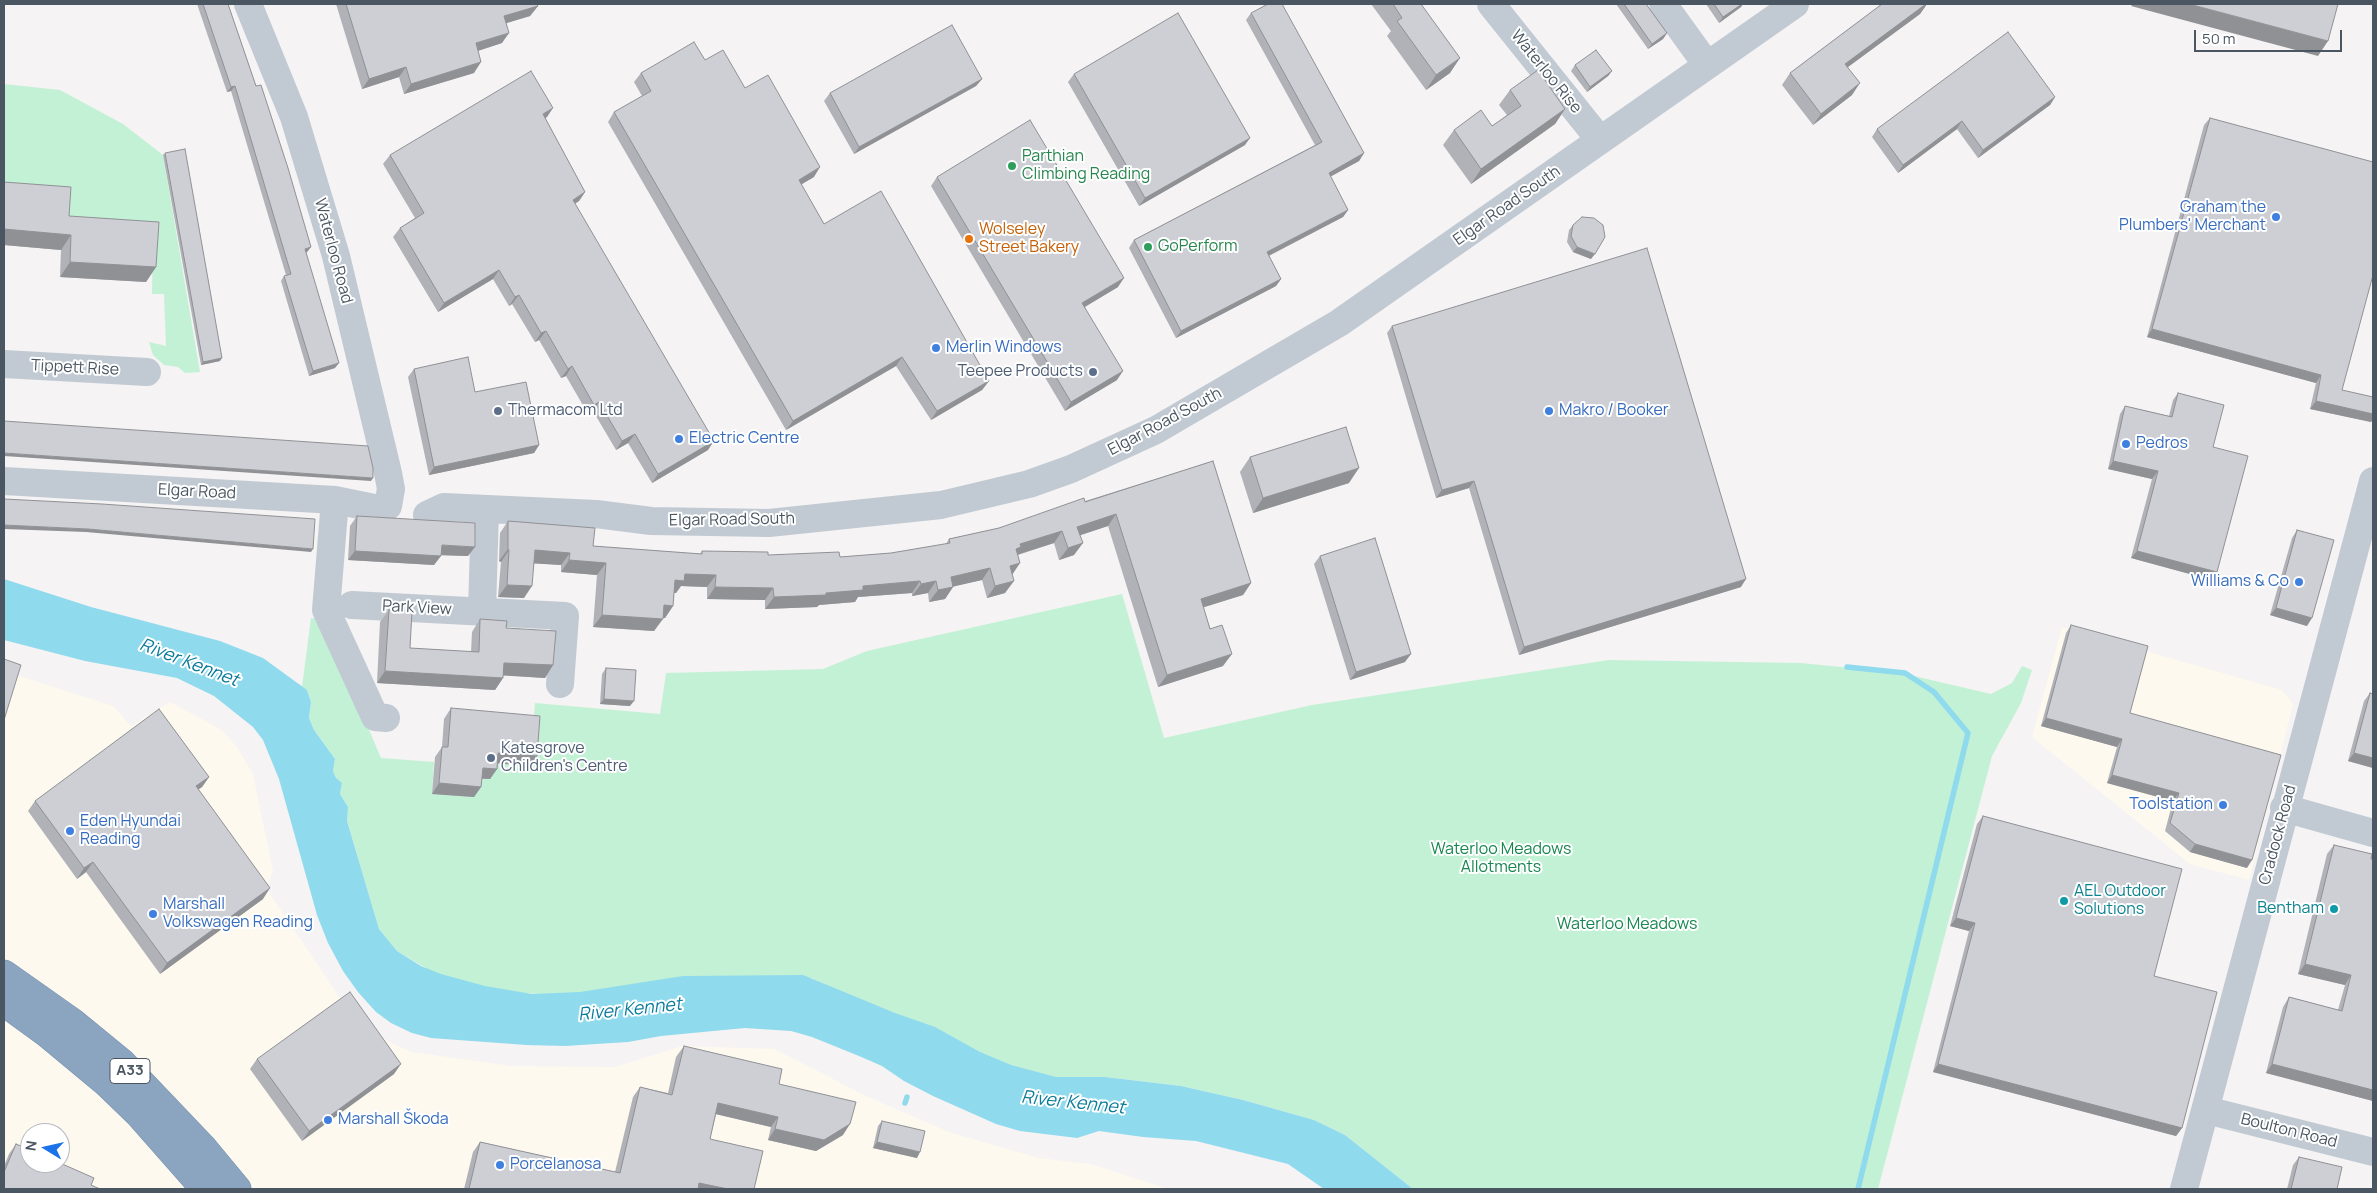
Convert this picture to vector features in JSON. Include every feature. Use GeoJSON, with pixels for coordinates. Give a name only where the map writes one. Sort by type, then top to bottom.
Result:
{"type":"FeatureCollection","features":[{"type":"Feature","properties":{"kind":"highway","name":"A33"},"geometry":{"type":"LineString","coordinates":[[4,974],[72,1022],[122,1062],[203,1148],[237,1189]]}},
{"type":"Feature","properties":{"kind":"highway","name":"A33"},"geometry":{"type":"LineString","coordinates":[[4,1002],[48,1034],[107,1083],[138,1113],[206,1189]]}},
{"type":"Feature","properties":{"kind":"street","name":"Waterloo Road"},"geometry":{"type":"LineString","coordinates":[[248,4],[294,117],[336,256],[388,473],[391,489],[388,506]]}},
{"type":"Feature","properties":{"kind":"street","name":"Waterloo Rise"},"geometry":{"type":"LineString","coordinates":[[1491,4],[1600,140]]}},
{"type":"Feature","properties":{"kind":"street"},"geometry":{"type":"LineString","coordinates":[[1664,4],[1708,65]]}},
{"type":"Feature","properties":{"kind":"street","name":"Elgar Road South"},"geometry":{"type":"LineString","coordinates":[[428,515],[444,507],[596,514],[651,521],[769,523],[941,504],[1029,484],[1071,469],[1156,430],[1339,324],[1795,4]]}},
{"type":"Feature","properties":{"kind":"street","name":"Tippett Rise"},"geometry":{"type":"LineString","coordinates":[[4,364],[147,372]]}},
{"type":"Feature","properties":{"kind":"street","name":"Elgar Road"},"geometry":{"type":"LineString","coordinates":[[4,481],[335,500],[379,509],[388,506]]}},
{"type":"Feature","properties":{"kind":"street","name":"Cradock Road"},"geometry":{"type":"LineString","coordinates":[[2184,1189],[2284,808],[2373,481]]}},
{"type":"Feature","properties":{"kind":"street"},"geometry":{"type":"LineString","coordinates":[[335,500],[326,610],[375,717],[386,718]]}},
{"type":"Feature","properties":{"kind":"street"},"geometry":{"type":"LineString","coordinates":[[482,611],[485,510]]}},
{"type":"Feature","properties":{"kind":"street","name":"Park View"},"geometry":{"type":"LineString","coordinates":[[352,605],[565,616],[560,684]]}},
{"type":"Feature","properties":{"kind":"street"},"geometry":{"type":"LineString","coordinates":[[2284,808],[2373,832]]}},
{"type":"Feature","properties":{"kind":"street","name":"Boulton Road"},"geometry":{"type":"LineString","coordinates":[[2206,1110],[2373,1152]]}},
{"type":"Feature","properties":{"kind":"shaded area"},"geometry":{"type":"Polygon","coordinates":[[[2062,627],[2282,690],[2293,704],[2249,880],[2190,864],[2032,737],[2062,627]]]}},
{"type":"Feature","properties":{"kind":"shaded area"},"geometry":{"type":"Polygon","coordinates":[[[4,671],[113,706],[131,726],[170,702],[222,730],[237,747],[253,774],[273,871],[266,888],[342,1001],[377,1035],[393,1044],[412,1052],[512,1066],[615,1067],[682,1046],[775,1049],[866,1096],[949,1132],[1038,1158],[1091,1164],[1168,1189],[4,1189],[4,671]]]}},
{"type":"Feature","properties":{"kind":"green space"},"geometry":{"type":"Polygon","coordinates":[[[4,84],[60,90],[123,124],[163,155],[200,372],[185,373],[178,367],[164,365],[153,355],[149,342],[166,346],[164,294],[152,294],[153,232],[64,227],[4,193],[4,84]]]}},
{"type":"Feature","properties":{"kind":"green space","name":"Waterloo Meadows"},"geometry":{"type":"Polygon","coordinates":[[[1122,594],[1164,738],[1312,705],[1609,660],[1801,663],[1901,673],[1991,694],[2012,683],[2022,666],[2032,670],[2021,703],[1992,756],[1878,1189],[1413,1189],[1345,1135],[1314,1120],[1243,1100],[1181,1086],[1105,1077],[1057,1077],[1054,1090],[811,978],[578,997],[497,991],[423,973],[426,968],[397,951],[379,929],[347,821],[348,807],[340,794],[342,783],[336,778],[333,771],[335,759],[314,730],[309,718],[311,702],[307,690],[302,687],[311,618],[322,619],[381,758],[434,762],[432,794],[474,797],[475,778],[491,763],[530,766],[535,703],[660,714],[666,673],[823,669],[867,651],[1122,594]]]}},
{"type":"Feature","properties":{"kind":"water","name":"River Kennet"},"geometry":{"type":"Polygon","coordinates":[[[4,579],[91,607],[220,641],[263,658],[307,690],[311,702],[309,718],[314,730],[335,759],[333,771],[336,778],[342,783],[340,794],[348,807],[347,821],[379,929],[397,951],[421,966],[441,974],[485,986],[532,994],[580,992],[683,976],[803,975],[895,1013],[935,1027],[980,1052],[1011,1065],[1056,1077],[1105,1077],[1181,1086],[1243,1100],[1314,1120],[1345,1135],[1413,1189],[1324,1189],[1288,1164],[1196,1141],[1099,1131],[1077,1138],[1020,1131],[996,1124],[933,1096],[904,1081],[882,1066],[812,1037],[791,1031],[745,1028],[661,1036],[628,1042],[565,1046],[431,1038],[412,1033],[391,1023],[376,1012],[343,971],[328,943],[317,915],[279,779],[263,740],[253,727],[214,696],[177,678],[85,661],[4,640],[4,579]]]}},
{"type":"Feature","properties":{"kind":"building"},"geometry":{"type":"Polygon","coordinates":[[[203,4],[228,4],[256,86],[261,85],[311,247],[305,249],[339,363],[313,371],[284,276],[291,274],[235,86],[231,87],[203,4]]]}},
{"type":"Feature","properties":{"kind":"building"},"geometry":{"type":"Polygon","coordinates":[[[346,4],[537,4],[538,6],[504,16],[509,33],[476,43],[481,62],[411,84],[406,67],[369,79],[346,4]]]}},
{"type":"Feature","properties":{"kind":"building"},"geometry":{"type":"Polygon","coordinates":[[[1268,4],[1282,4],[1364,153],[1329,173],[1348,210],[1267,252],[1281,279],[1181,331],[1134,240],[1322,142],[1251,13],[1268,4]]]}},
{"type":"Feature","properties":{"kind":"building"},"geometry":{"type":"Polygon","coordinates":[[[1393,4],[1421,4],[1460,58],[1436,75],[1397,21],[1402,18],[1393,4]]]}},
{"type":"Feature","properties":{"kind":"building"},"geometry":{"type":"Polygon","coordinates":[[[1624,4],[1646,4],[1667,33],[1652,44],[1624,4]]]}},
{"type":"Feature","properties":{"kind":"building"},"geometry":{"type":"Polygon","coordinates":[[[1714,4],[1742,4],[1723,17],[1714,4]]]}},
{"type":"Feature","properties":{"kind":"building"},"geometry":{"type":"Polygon","coordinates":[[[1882,4],[1926,4],[1845,64],[1860,83],[1821,114],[1790,73],[1882,4]]]}},
{"type":"Feature","properties":{"kind":"building"},"geometry":{"type":"Polygon","coordinates":[[[2189,4],[2338,4],[2328,41],[2189,4]]]}},
{"type":"Feature","properties":{"kind":"building"},"geometry":{"type":"Polygon","coordinates":[[[1178,13],[1250,138],[1145,198],[1074,74],[1178,13]]]}},
{"type":"Feature","properties":{"kind":"building"},"geometry":{"type":"Polygon","coordinates":[[[952,25],[982,79],[859,147],[830,93],[952,25]]]}},
{"type":"Feature","properties":{"kind":"building"},"geometry":{"type":"Polygon","coordinates":[[[2008,32],[2055,97],[1983,150],[1962,121],[1903,165],[1877,129],[2008,32]]]}},
{"type":"Feature","properties":{"kind":"building"},"geometry":{"type":"Polygon","coordinates":[[[694,42],[705,60],[723,50],[745,88],[768,75],[820,167],[799,180],[824,224],[881,191],[989,381],[937,411],[902,357],[793,421],[614,112],[651,91],[641,73],[694,42]]]}},
{"type":"Feature","properties":{"kind":"building"},"geometry":{"type":"Polygon","coordinates":[[[1596,50],[1612,71],[1590,87],[1575,65],[1596,50]]]}},
{"type":"Feature","properties":{"kind":"building"},"geometry":{"type":"Polygon","coordinates":[[[1538,70],[1565,109],[1481,169],[1454,130],[1481,110],[1492,126],[1521,106],[1510,90],[1538,70]]]}},
{"type":"Feature","properties":{"kind":"building"},"geometry":{"type":"Polygon","coordinates":[[[531,71],[553,108],[543,114],[585,192],[573,200],[714,441],[658,474],[635,434],[622,441],[599,402],[594,405],[572,366],[568,369],[546,331],[541,333],[519,295],[515,297],[499,270],[444,303],[400,228],[424,213],[390,155],[531,71]]]}},
{"type":"Feature","properties":{"kind":"building","name":"Graham the Plumbers' Merchant"},"geometry":{"type":"Polygon","coordinates":[[[2210,118],[2373,162],[2373,275],[2342,390],[2373,397],[2373,414],[2316,401],[2321,375],[2152,329],[2210,118]]]}},
{"type":"Feature","properties":{"kind":"building"},"geometry":{"type":"Polygon","coordinates":[[[1030,120],[1124,278],[1082,303],[1123,371],[1071,402],[937,177],[1030,120]]]}},
{"type":"Feature","properties":{"kind":"building"},"geometry":{"type":"Polygon","coordinates":[[[185,149],[222,358],[203,362],[165,153],[185,149]]]}},
{"type":"Feature","properties":{"kind":"building"},"geometry":{"type":"Polygon","coordinates":[[[4,182],[71,187],[69,216],[159,222],[156,267],[70,262],[71,235],[4,229],[4,182]]]}},
{"type":"Feature","properties":{"kind":"building"},"geometry":{"type":"Polygon","coordinates":[[[1582,217],[1594,218],[1603,225],[1605,237],[1595,254],[1577,247],[1571,236],[1573,225],[1582,217]]]}},
{"type":"Feature","properties":{"kind":"building","name":"Makro / Booker"},"geometry":{"type":"Polygon","coordinates":[[[1647,248],[1746,579],[1524,647],[1474,481],[1442,490],[1392,326],[1647,248]]]}},
{"type":"Feature","properties":{"kind":"building"},"geometry":{"type":"Polygon","coordinates":[[[468,357],[475,392],[526,382],[539,445],[434,467],[414,369],[468,357]]]}},
{"type":"Feature","properties":{"kind":"building"},"geometry":{"type":"Polygon","coordinates":[[[2178,393],[2224,405],[2213,447],[2248,456],[2217,572],[2137,551],[2158,471],[2113,461],[2125,406],[2172,417],[2178,393]]]}},
{"type":"Feature","properties":{"kind":"building"},"geometry":{"type":"Polygon","coordinates":[[[4,421],[368,446],[373,468],[373,478],[4,453],[4,421]]]}},
{"type":"Feature","properties":{"kind":"building"},"geometry":{"type":"Polygon","coordinates":[[[1346,427],[1359,468],[1263,498],[1250,457],[1346,427]]]}},
{"type":"Feature","properties":{"kind":"building"},"geometry":{"type":"Polygon","coordinates":[[[1213,461],[1251,583],[1201,599],[1210,629],[1222,625],[1232,654],[1167,675],[1116,514],[1077,527],[1083,543],[1068,548],[1062,531],[1020,544],[1021,547],[1016,549],[1020,563],[1010,566],[1014,581],[995,586],[990,568],[951,577],[953,587],[938,590],[936,581],[921,584],[920,581],[863,586],[863,590],[826,593],[826,595],[774,597],[773,588],[715,587],[716,575],[685,574],[684,581],[675,580],[673,606],[664,605],[663,619],[602,615],[606,563],[569,560],[570,553],[535,550],[532,586],[507,585],[508,521],[595,528],[593,546],[702,554],[702,551],[768,552],[768,555],[839,552],[840,557],[891,553],[950,543],[949,539],[999,528],[1084,498],[1085,502],[1213,461]]]}},
{"type":"Feature","properties":{"kind":"building"},"geometry":{"type":"Polygon","coordinates":[[[4,499],[315,519],[313,549],[88,529],[4,525],[4,499]]]}},
{"type":"Feature","properties":{"kind":"building"},"geometry":{"type":"Polygon","coordinates":[[[357,516],[475,523],[475,547],[442,545],[441,556],[355,551],[357,516]]]}},
{"type":"Feature","properties":{"kind":"building","name":"Williams & Co"},"geometry":{"type":"Polygon","coordinates":[[[2297,530],[2334,540],[2312,618],[2276,608],[2297,530]]]}},
{"type":"Feature","properties":{"kind":"building"},"geometry":{"type":"Polygon","coordinates":[[[1375,538],[1411,654],[1356,672],[1320,556],[1375,538]]]}},
{"type":"Feature","properties":{"kind":"building"},"geometry":{"type":"Polygon","coordinates":[[[389,610],[412,611],[410,648],[479,652],[480,619],[507,621],[506,628],[556,631],[553,665],[504,663],[503,678],[385,671],[389,610]]]}},
{"type":"Feature","properties":{"kind":"building"},"geometry":{"type":"Polygon","coordinates":[[[2071,625],[2148,646],[2130,713],[2281,755],[2252,860],[2195,844],[2170,823],[2179,793],[2112,775],[2122,739],[2046,718],[2071,625]]]}},
{"type":"Feature","properties":{"kind":"building"},"geometry":{"type":"Polygon","coordinates":[[[4,659],[21,665],[4,720],[4,659]]]}},
{"type":"Feature","properties":{"kind":"building"},"geometry":{"type":"Polygon","coordinates":[[[606,668],[636,670],[634,701],[604,699],[606,668]]]}},
{"type":"Feature","properties":{"kind":"building"},"geometry":{"type":"Polygon","coordinates":[[[2370,693],[2373,694],[2373,758],[2354,753],[2370,693]]]}},
{"type":"Feature","properties":{"kind":"building","name":"Katesgrove Children's Centre"},"geometry":{"type":"Polygon","coordinates":[[[451,708],[540,716],[537,756],[498,753],[497,769],[483,768],[481,787],[439,783],[442,747],[448,747],[451,708]]]}},
{"type":"Feature","properties":{"kind":"building"},"geometry":{"type":"Polygon","coordinates":[[[159,709],[209,777],[196,786],[270,888],[167,963],[93,862],[84,868],[35,801],[159,709]]]}},
{"type":"Feature","properties":{"kind":"building"},"geometry":{"type":"Polygon","coordinates":[[[1983,816],[2182,869],[2154,976],[2217,992],[2182,1128],[1938,1064],[1975,923],[1956,918],[1983,816]]]}},
{"type":"Feature","properties":{"kind":"building"},"geometry":{"type":"Polygon","coordinates":[[[2334,845],[2372,854],[2371,859],[2373,859],[2373,1090],[2272,1064],[2289,997],[2342,1011],[2351,975],[2305,964],[2334,845]]]}},
{"type":"Feature","properties":{"kind":"building"},"geometry":{"type":"Polygon","coordinates":[[[350,992],[401,1064],[309,1131],[257,1059],[350,992]]]}},
{"type":"Feature","properties":{"kind":"building"},"geometry":{"type":"Polygon","coordinates":[[[684,1046],[782,1069],[779,1084],[856,1102],[850,1124],[824,1140],[775,1129],[778,1117],[718,1103],[710,1139],[763,1151],[754,1189],[728,1189],[699,1183],[698,1189],[469,1189],[480,1142],[620,1173],[640,1087],[672,1095],[684,1046]]]}},
{"type":"Feature","properties":{"kind":"building"},"geometry":{"type":"Polygon","coordinates":[[[882,1121],[925,1131],[920,1152],[877,1142],[882,1121]]]}},
{"type":"Feature","properties":{"kind":"building"},"geometry":{"type":"Polygon","coordinates":[[[16,1144],[20,1146],[20,1173],[70,1173],[70,1167],[94,1178],[91,1185],[100,1189],[4,1189],[4,1172],[16,1144]]]}},
{"type":"Feature","properties":{"kind":"building"},"geometry":{"type":"Polygon","coordinates":[[[2299,1157],[2342,1167],[2337,1189],[2291,1189],[2299,1157]]]}},
{"type":"Feature","properties":{"kind":"waterway"},"geometry":{"type":"LineString","coordinates":[[1847,667],[1905,673],[1934,692],[1968,733],[1858,1189]]}},
{"type":"Feature","properties":{"kind":"waterway"},"geometry":{"type":"LineString","coordinates":[[905,1103],[907,1097]]}},
{"type":"Feature","properties":{"kind":"place","name":"Parthian Climbing Reading"},"geometry":{"type":"Point","coordinates":[1012,166]}},
{"type":"Feature","properties":{"kind":"place","name":"Graham the Plumbers' Merchant"},"geometry":{"type":"Point","coordinates":[2276,217]}},
{"type":"Feature","properties":{"kind":"place","name":"Wolseley Street Bakery"},"geometry":{"type":"Point","coordinates":[969,239]}},
{"type":"Feature","properties":{"kind":"place","name":"GoPerform"},"geometry":{"type":"Point","coordinates":[1148,247]}},
{"type":"Feature","properties":{"kind":"place","name":"Merlin Windows"},"geometry":{"type":"Point","coordinates":[936,348]}},
{"type":"Feature","properties":{"kind":"place","name":"Teepee Products"},"geometry":{"type":"Point","coordinates":[1093,372]}},
{"type":"Feature","properties":{"kind":"place","name":"Thermacom Ltd"},"geometry":{"type":"Point","coordinates":[498,411]}},
{"type":"Feature","properties":{"kind":"place","name":"Makro / Booker"},"geometry":{"type":"Point","coordinates":[1549,411]}},
{"type":"Feature","properties":{"kind":"place","name":"Electric Centre"},"geometry":{"type":"Point","coordinates":[679,439]}},
{"type":"Feature","properties":{"kind":"place","name":"Pedros"},"geometry":{"type":"Point","coordinates":[2126,444]}},
{"type":"Feature","properties":{"kind":"place","name":"Williams & Co"},"geometry":{"type":"Point","coordinates":[2299,582]}},
{"type":"Feature","properties":{"kind":"place","name":"Katesgrove Children's Centre"},"geometry":{"type":"Point","coordinates":[491,758]}},
{"type":"Feature","properties":{"kind":"place","name":"Toolstation"},"geometry":{"type":"Point","coordinates":[2223,805]}},
{"type":"Feature","properties":{"kind":"place","name":"Eden Hyundai Reading"},"geometry":{"type":"Point","coordinates":[70,831]}},
{"type":"Feature","properties":{"kind":"place","name":"AEL Outdoor Solutions"},"geometry":{"type":"Point","coordinates":[2064,901]}},
{"type":"Feature","properties":{"kind":"place","name":"Bentham"},"geometry":{"type":"Point","coordinates":[2334,909]}},
{"type":"Feature","properties":{"kind":"place","name":"Marshall Volkswagen Reading"},"geometry":{"type":"Point","coordinates":[153,914]}},
{"type":"Feature","properties":{"kind":"place","name":"Marshall Škoda"},"geometry":{"type":"Point","coordinates":[328,1120]}},
{"type":"Feature","properties":{"kind":"place","name":"Porcelanosa"},"geometry":{"type":"Point","coordinates":[500,1165]}},
{"type":"Feature","properties":{"kind":"park label","name":"Waterloo Meadows Allotments"},"geometry":{"type":"Point","coordinates":[1501,859]}}]}
